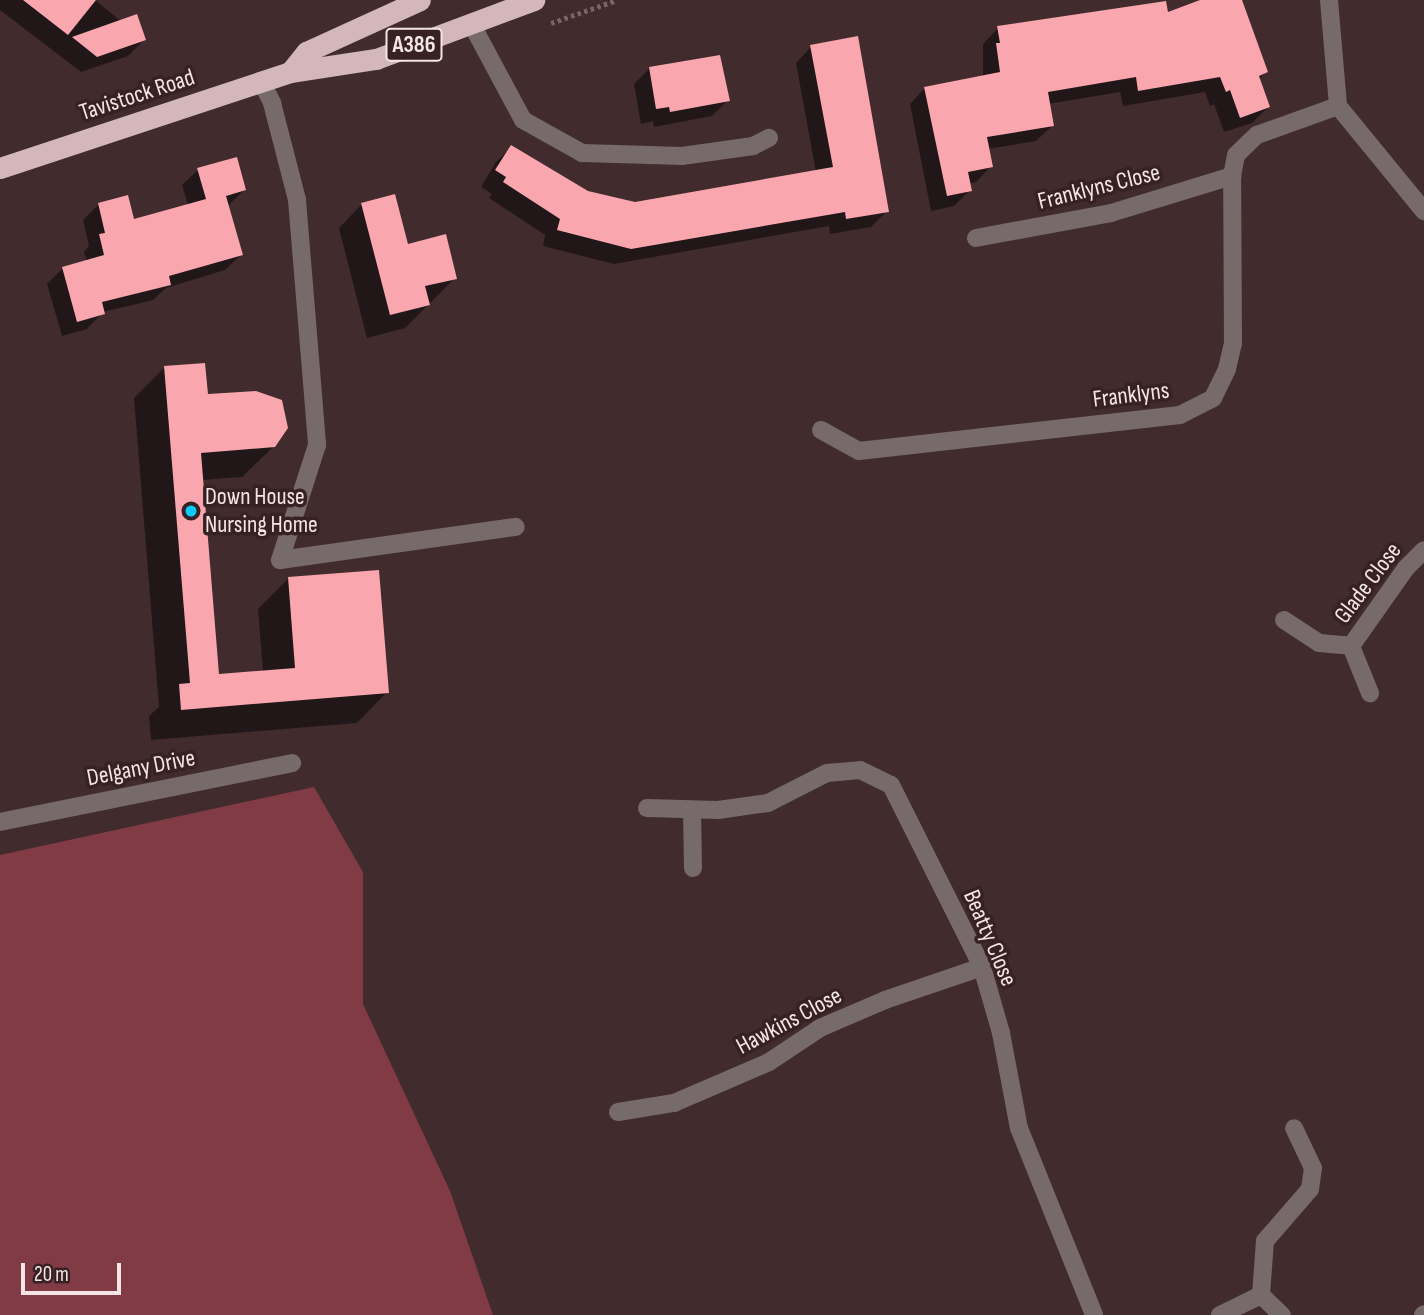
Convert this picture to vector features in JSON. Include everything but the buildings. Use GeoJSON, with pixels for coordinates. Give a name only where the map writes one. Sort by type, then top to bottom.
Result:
{"type":"FeatureCollection","features":[{"type":"Feature","properties":{"kind":"highway","name":"Tavistock Road"},"geometry":{"type":"LineString","coordinates":[[290,72],[306,52],[420,0]]}},
{"type":"Feature","properties":{"kind":"highway","name":"Tavistock Road"},"geometry":{"type":"LineString","coordinates":[[0,168],[290,72],[376,60],[534,0]]}},
{"type":"Feature","properties":{"kind":"street"},"geometry":{"type":"LineString","coordinates":[[1329,0],[1338,106],[1424,211]]}},
{"type":"Feature","properties":{"kind":"street"},"geometry":{"type":"LineString","coordinates":[[471,23],[523,120],[582,153],[682,156],[753,146],[769,138]]}},
{"type":"Feature","properties":{"kind":"street"},"geometry":{"type":"LineString","coordinates":[[261,81],[272,103],[297,200],[317,445],[280,560],[516,527]]}},
{"type":"Feature","properties":{"kind":"street","name":"Franklyns"},"geometry":{"type":"LineString","coordinates":[[821,430],[859,451],[1180,415],[1213,398],[1227,369],[1233,344],[1232,176],[1236,155],[1257,135],[1338,106]]}},
{"type":"Feature","properties":{"kind":"street","name":"Franklyns Close"},"geometry":{"type":"LineString","coordinates":[[976,238],[1111,214],[1232,176]]}},
{"type":"Feature","properties":{"kind":"street","name":"Glade Close"},"geometry":{"type":"LineString","coordinates":[[1351,646],[1406,568],[1424,550]]}},
{"type":"Feature","properties":{"kind":"street","name":"Glade Close"},"geometry":{"type":"LineString","coordinates":[[1284,620],[1319,643],[1351,646]]}},
{"type":"Feature","properties":{"kind":"street","name":"Glade Close"},"geometry":{"type":"LineString","coordinates":[[1351,646],[1370,693]]}},
{"type":"Feature","properties":{"kind":"street","name":"Delgany Drive"},"geometry":{"type":"LineString","coordinates":[[0,822],[292,764]]}},
{"type":"Feature","properties":{"kind":"street","name":"Beatty Close"},"geometry":{"type":"LineString","coordinates":[[647,808],[718,810],[768,803],[827,773],[860,770],[891,785],[982,967],[1001,1033],[1019,1128],[1094,1315]]}},
{"type":"Feature","properties":{"kind":"street"},"geometry":{"type":"LineString","coordinates":[[692,810],[693,868]]}},
{"type":"Feature","properties":{"kind":"street","name":"Hawkins Close"},"geometry":{"type":"LineString","coordinates":[[618,1112],[674,1103],[769,1062],[820,1028],[885,1000],[982,967]]}},
{"type":"Feature","properties":{"kind":"street"},"geometry":{"type":"LineString","coordinates":[[1261,1295],[1265,1241],[1310,1189],[1312,1168],[1294,1128]]}},
{"type":"Feature","properties":{"kind":"street"},"geometry":{"type":"LineString","coordinates":[[1220,1315],[1261,1295]]}},
{"type":"Feature","properties":{"kind":"street"},"geometry":{"type":"LineString","coordinates":[[1261,1295],[1282,1315]]}},
{"type":"Feature","properties":{"kind":"shaded area"},"geometry":{"type":"Polygon","coordinates":[[[314,787],[363,872],[363,1004],[450,1191],[493,1315],[0,1315],[0,855],[314,787]]]}},
{"type":"Feature","properties":{"kind":"place","name":"Down House Nursing Home"},"geometry":{"type":"Point","coordinates":[191,511]}}]}
